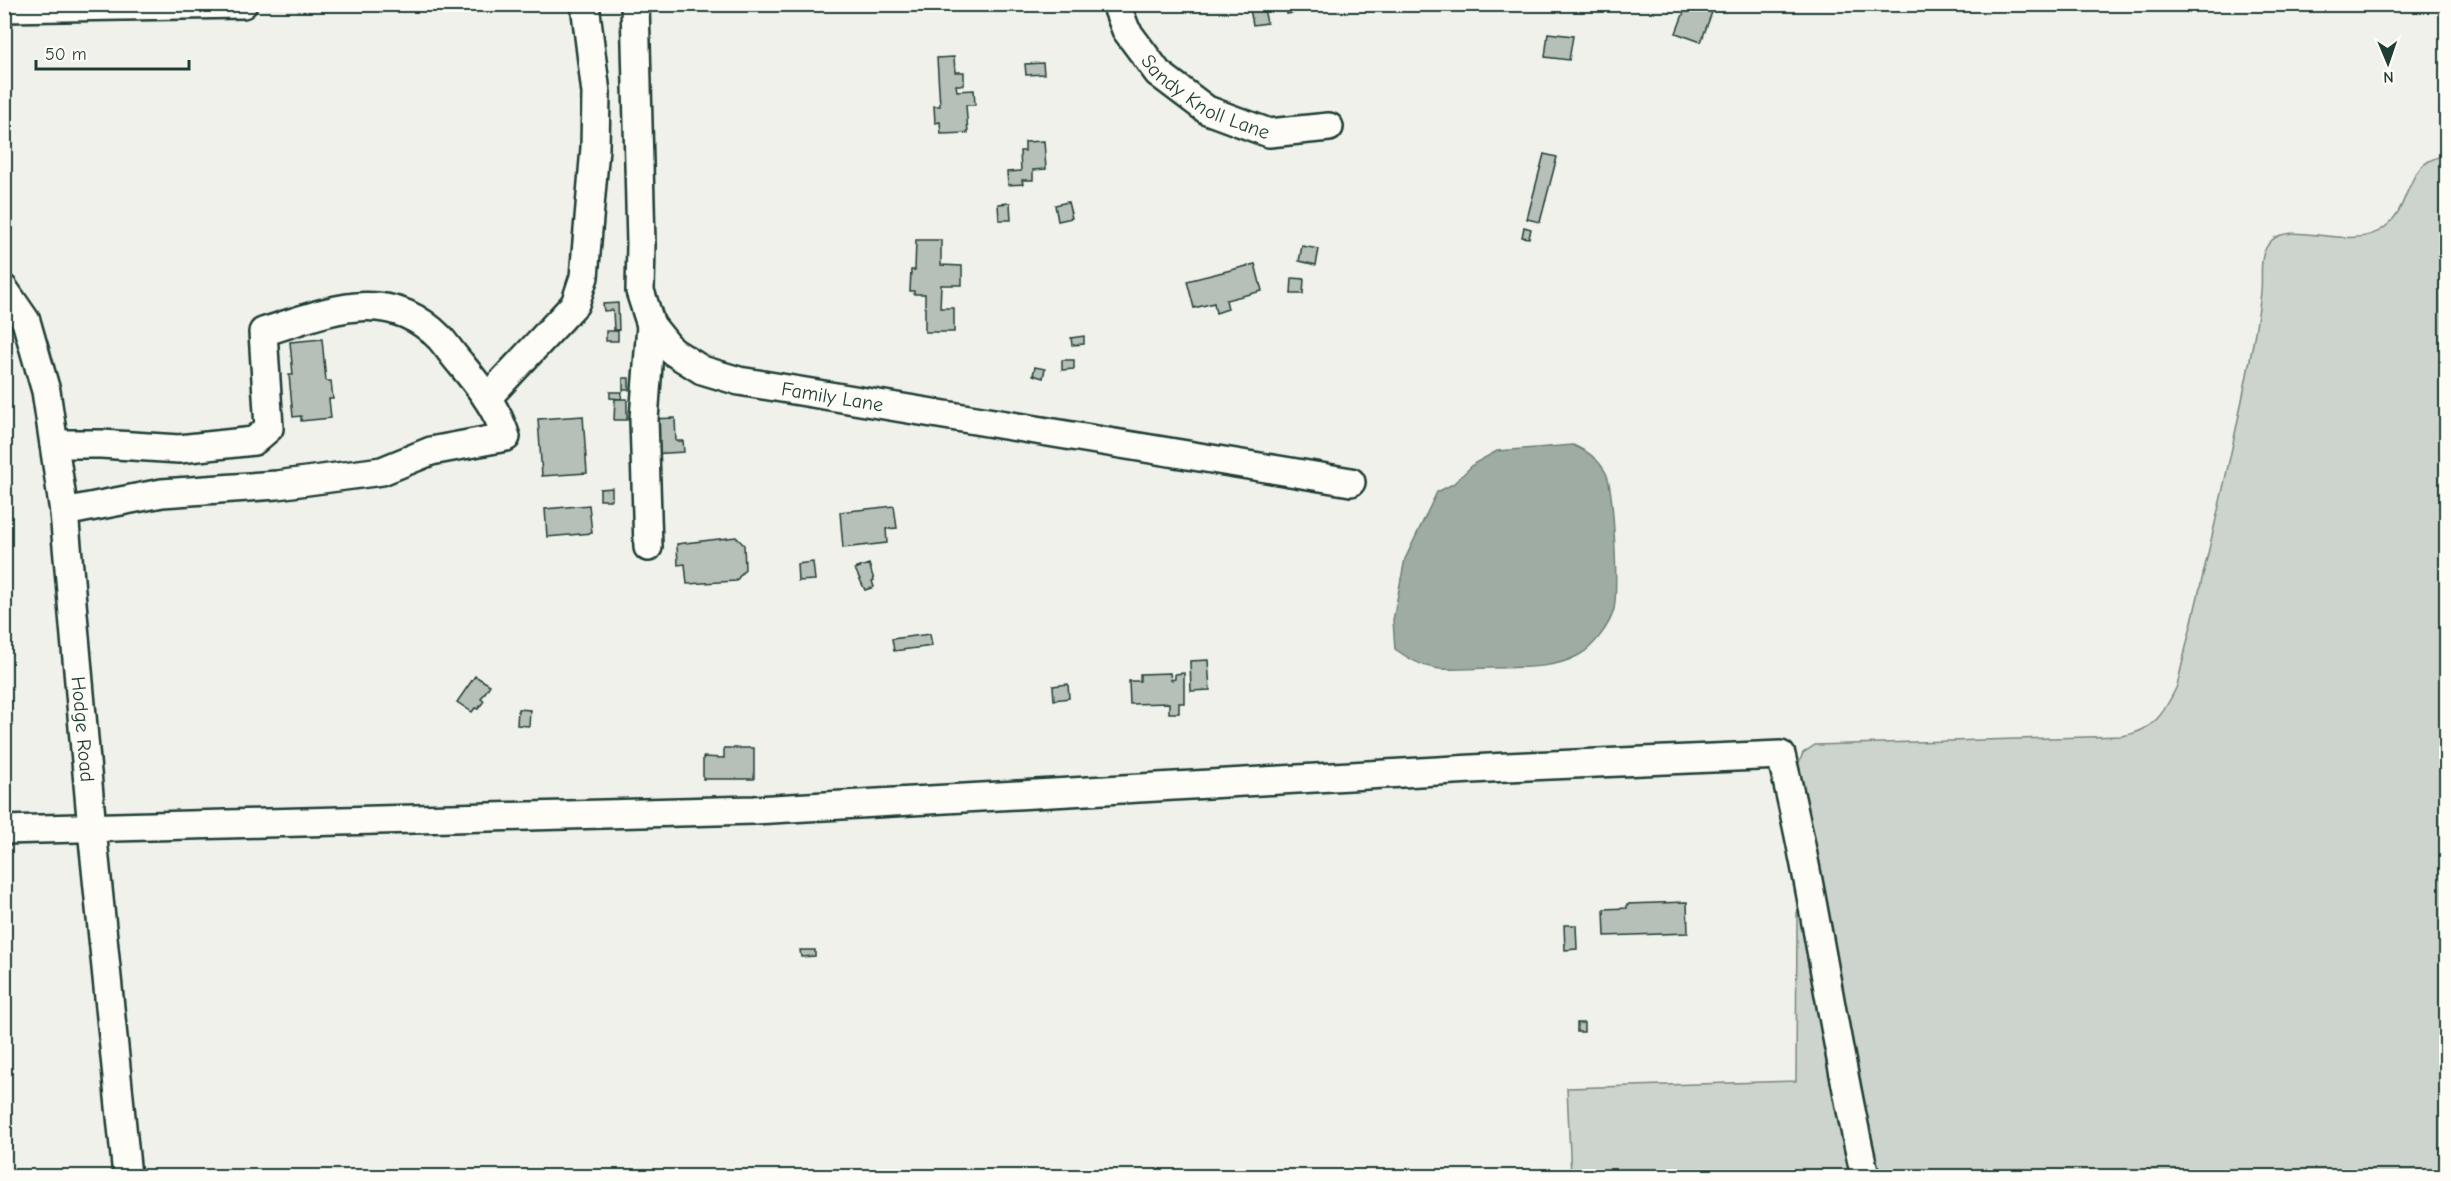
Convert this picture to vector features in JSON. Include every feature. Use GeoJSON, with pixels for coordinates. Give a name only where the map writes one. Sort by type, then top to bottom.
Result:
{"type":"FeatureCollection","features":[{"type":"Feature","properties":{"kind":"street"},"geometry":{"type":"LineString","coordinates":[[4,8],[243,4]]}},
{"type":"Feature","properties":{"kind":"street"},"geometry":{"type":"LineString","coordinates":[[487,398],[575,304],[584,278],[595,148],[596,93],[585,4]]}},
{"type":"Feature","properties":{"kind":"street","name":"Family Lane"},"geometry":{"type":"LineString","coordinates":[[635,4],[641,244],[640,291],[651,325],[672,351],[702,370],[739,381],[1351,482]]}},
{"type":"Feature","properties":{"kind":"street","name":"Sandy Knoll Lane"},"geometry":{"type":"LineString","coordinates":[[1116,4],[1126,30],[1158,73],[1207,110],[1269,133],[1329,128]]}},
{"type":"Feature","properties":{"kind":"street","name":"Hodge Road"},"geometry":{"type":"LineString","coordinates":[[4,289],[26,321],[46,391],[64,512],[92,829],[127,1176]]}},
{"type":"Feature","properties":{"kind":"street"},"geometry":{"type":"LineString","coordinates":[[54,444],[179,448],[254,441],[269,428],[263,332],[348,306],[375,306],[409,315],[438,337],[487,398],[506,437],[432,451],[382,471],[277,484],[162,493],[64,512]]}},
{"type":"Feature","properties":{"kind":"street"},"geometry":{"type":"LineString","coordinates":[[648,547],[644,419],[651,325]]}},
{"type":"Feature","properties":{"kind":"street"},"geometry":{"type":"LineString","coordinates":[[4,830],[754,810],[1507,767],[1781,755],[1800,833],[1840,1062],[1864,1176]]}},
{"type":"Feature","properties":{"kind":"shaded area"},"geometry":{"type":"Polygon","coordinates":[[[2446,155],[2446,1176],[1571,1176],[1567,1088],[1796,1081],[1798,765],[1803,753],[1815,745],[2122,736],[2142,730],[2157,719],[2177,686],[2218,509],[2255,332],[2261,296],[2264,251],[2272,240],[2294,233],[2341,237],[2372,234],[2385,227],[2394,218],[2415,175],[2422,166],[2432,159],[2446,155]]]}},
{"type":"Feature","properties":{"kind":"shaded area"},"geometry":{"type":"Polygon","coordinates":[[[1573,445],[1600,463],[1606,473],[1611,498],[1615,562],[1614,609],[1605,629],[1595,642],[1579,655],[1558,663],[1450,670],[1419,664],[1395,649],[1393,620],[1405,559],[1437,492],[1453,484],[1475,463],[1497,451],[1573,445]]]}},
{"type":"Feature","properties":{"kind":"building"},"geometry":{"type":"Polygon","coordinates":[[[1249,4],[1263,4],[1267,23],[1253,25],[1249,4]]]}},
{"type":"Feature","properties":{"kind":"building"},"geometry":{"type":"Polygon","coordinates":[[[1300,4],[1302,11],[1287,14],[1285,5],[1300,4]]]}},
{"type":"Feature","properties":{"kind":"building"},"geometry":{"type":"Polygon","coordinates":[[[1687,4],[1715,4],[1701,42],[1676,33],[1687,4]]]}},
{"type":"Feature","properties":{"kind":"building"},"geometry":{"type":"Polygon","coordinates":[[[1548,33],[1573,36],[1569,60],[1545,57],[1548,33]]]}},
{"type":"Feature","properties":{"kind":"building"},"geometry":{"type":"Polygon","coordinates":[[[954,57],[955,72],[964,72],[964,85],[956,85],[957,91],[974,90],[975,105],[966,105],[968,133],[941,134],[940,122],[935,123],[934,106],[940,106],[937,58],[954,57]]]}},
{"type":"Feature","properties":{"kind":"building"},"geometry":{"type":"Polygon","coordinates":[[[1043,63],[1044,74],[1026,75],[1025,64],[1043,63]]]}},
{"type":"Feature","properties":{"kind":"building"},"geometry":{"type":"Polygon","coordinates":[[[1044,141],[1046,169],[1033,170],[1033,180],[1022,180],[1023,184],[1008,185],[1007,172],[1021,171],[1020,151],[1025,151],[1025,142],[1044,141]]]}},
{"type":"Feature","properties":{"kind":"building"},"geometry":{"type":"Polygon","coordinates":[[[1544,154],[1557,157],[1540,222],[1527,219],[1544,154]]]}},
{"type":"Feature","properties":{"kind":"building"},"geometry":{"type":"Polygon","coordinates":[[[1068,202],[1072,218],[1058,221],[1055,205],[1068,202]]]}},
{"type":"Feature","properties":{"kind":"building"},"geometry":{"type":"Polygon","coordinates":[[[1010,203],[1011,220],[999,220],[998,204],[1010,203]]]}},
{"type":"Feature","properties":{"kind":"building"},"geometry":{"type":"Polygon","coordinates":[[[1524,227],[1531,229],[1529,238],[1522,237],[1524,227]]]}},
{"type":"Feature","properties":{"kind":"building"},"geometry":{"type":"Polygon","coordinates":[[[916,240],[941,240],[941,265],[962,266],[962,285],[941,285],[940,308],[954,308],[954,332],[925,332],[925,294],[914,294],[914,291],[910,291],[911,270],[915,270],[916,240]]]}},
{"type":"Feature","properties":{"kind":"building"},"geometry":{"type":"Polygon","coordinates":[[[1302,246],[1319,249],[1316,265],[1299,261],[1302,246]]]}},
{"type":"Feature","properties":{"kind":"building"},"geometry":{"type":"Polygon","coordinates":[[[1255,264],[1262,291],[1226,300],[1228,309],[1216,313],[1214,303],[1194,308],[1187,281],[1255,264]]]}},
{"type":"Feature","properties":{"kind":"building"},"geometry":{"type":"Polygon","coordinates":[[[1292,278],[1304,279],[1303,294],[1291,294],[1292,278]]]}},
{"type":"Feature","properties":{"kind":"building"},"geometry":{"type":"Polygon","coordinates":[[[618,303],[619,330],[614,330],[613,310],[604,311],[603,304],[618,303]]]}},
{"type":"Feature","properties":{"kind":"building"},"geometry":{"type":"Polygon","coordinates":[[[606,331],[618,331],[618,341],[606,341],[606,331]]]}},
{"type":"Feature","properties":{"kind":"building"},"geometry":{"type":"Polygon","coordinates":[[[1084,336],[1084,344],[1072,345],[1071,338],[1084,336]]]}},
{"type":"Feature","properties":{"kind":"building"},"geometry":{"type":"Polygon","coordinates":[[[322,339],[326,381],[331,381],[333,399],[329,399],[331,418],[301,421],[301,416],[293,417],[289,375],[293,375],[290,342],[322,339]]]}},
{"type":"Feature","properties":{"kind":"building"},"geometry":{"type":"Polygon","coordinates":[[[1062,360],[1074,360],[1074,369],[1062,370],[1062,360]]]}},
{"type":"Feature","properties":{"kind":"building"},"geometry":{"type":"Polygon","coordinates":[[[1035,367],[1045,369],[1043,378],[1033,375],[1035,367]]]}},
{"type":"Feature","properties":{"kind":"building"},"geometry":{"type":"Polygon","coordinates":[[[623,378],[629,378],[629,390],[623,390],[623,378]]]}},
{"type":"Feature","properties":{"kind":"building"},"geometry":{"type":"Polygon","coordinates":[[[610,392],[622,392],[621,399],[610,398],[610,392]]]}},
{"type":"Feature","properties":{"kind":"building"},"geometry":{"type":"Polygon","coordinates":[[[615,399],[627,399],[627,420],[614,420],[615,399]]]}},
{"type":"Feature","properties":{"kind":"building"},"geometry":{"type":"Polygon","coordinates":[[[583,416],[587,473],[542,476],[538,419],[583,416]]]}},
{"type":"Feature","properties":{"kind":"building"},"geometry":{"type":"Polygon","coordinates":[[[675,418],[676,441],[683,441],[684,452],[651,454],[649,419],[675,418]]]}},
{"type":"Feature","properties":{"kind":"building"},"geometry":{"type":"Polygon","coordinates":[[[612,488],[612,500],[600,500],[600,489],[612,488]]]}},
{"type":"Feature","properties":{"kind":"building"},"geometry":{"type":"Polygon","coordinates":[[[589,505],[592,533],[547,537],[545,509],[589,505]]]}},
{"type":"Feature","properties":{"kind":"building"},"geometry":{"type":"Polygon","coordinates":[[[894,506],[897,528],[886,529],[887,543],[843,548],[840,512],[894,506]]]}},
{"type":"Feature","properties":{"kind":"building"},"geometry":{"type":"Polygon","coordinates":[[[736,537],[744,545],[745,569],[736,581],[687,584],[685,564],[678,565],[677,544],[736,537]]]}},
{"type":"Feature","properties":{"kind":"building"},"geometry":{"type":"Polygon","coordinates":[[[813,562],[815,580],[798,581],[797,564],[813,562]]]}},
{"type":"Feature","properties":{"kind":"building"},"geometry":{"type":"Polygon","coordinates":[[[869,564],[874,587],[865,590],[855,569],[869,564]]]}},
{"type":"Feature","properties":{"kind":"building"},"geometry":{"type":"Polygon","coordinates":[[[930,634],[932,646],[894,651],[892,639],[930,634]]]}},
{"type":"Feature","properties":{"kind":"building"},"geometry":{"type":"Polygon","coordinates":[[[1208,660],[1210,690],[1191,691],[1190,661],[1208,660]]]}},
{"type":"Feature","properties":{"kind":"building"},"geometry":{"type":"Polygon","coordinates":[[[1170,673],[1171,680],[1175,679],[1175,674],[1184,673],[1184,703],[1179,703],[1179,713],[1169,713],[1169,703],[1130,704],[1129,681],[1140,681],[1140,674],[1170,673]]]}},
{"type":"Feature","properties":{"kind":"building"},"geometry":{"type":"Polygon","coordinates":[[[475,676],[490,685],[481,699],[484,701],[478,709],[475,708],[472,712],[457,702],[475,676]]]}},
{"type":"Feature","properties":{"kind":"building"},"geometry":{"type":"Polygon","coordinates":[[[1068,684],[1069,698],[1054,700],[1053,686],[1068,684]]]}},
{"type":"Feature","properties":{"kind":"building"},"geometry":{"type":"Polygon","coordinates":[[[518,709],[530,710],[529,726],[517,725],[518,709]]]}},
{"type":"Feature","properties":{"kind":"building"},"geometry":{"type":"Polygon","coordinates":[[[724,748],[754,748],[754,779],[703,779],[703,757],[724,758],[724,748]]]}},
{"type":"Feature","properties":{"kind":"building"},"geometry":{"type":"Polygon","coordinates":[[[1687,902],[1688,933],[1605,936],[1604,909],[1627,908],[1627,904],[1687,902]]]}},
{"type":"Feature","properties":{"kind":"building"},"geometry":{"type":"Polygon","coordinates":[[[1564,925],[1576,925],[1577,949],[1565,950],[1564,925]]]}},
{"type":"Feature","properties":{"kind":"building"},"geometry":{"type":"Polygon","coordinates":[[[800,950],[815,950],[815,956],[801,957],[800,950]]]}},
{"type":"Feature","properties":{"kind":"building"},"geometry":{"type":"Polygon","coordinates":[[[1577,1023],[1584,1023],[1584,1032],[1577,1032],[1577,1023]]]}}]}
